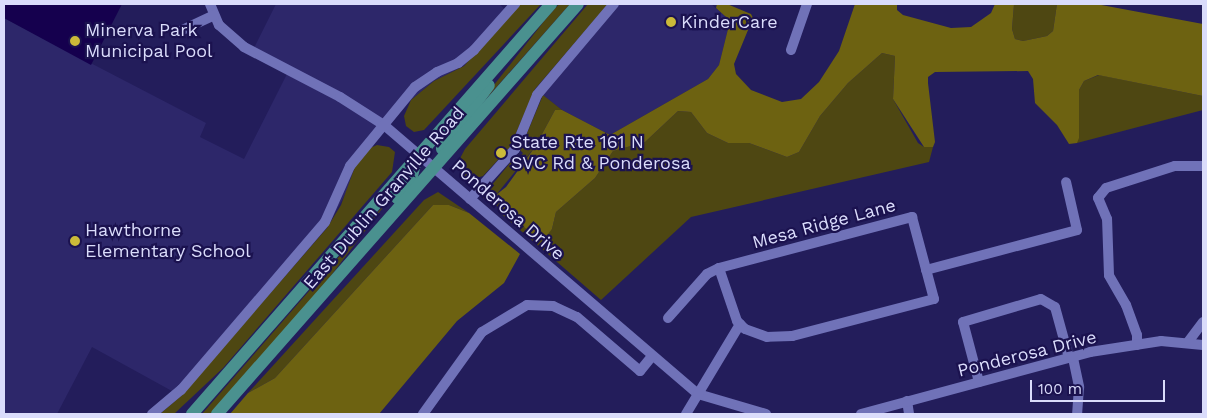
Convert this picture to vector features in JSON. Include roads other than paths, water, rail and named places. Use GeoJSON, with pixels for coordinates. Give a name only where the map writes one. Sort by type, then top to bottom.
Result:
{"type":"FeatureCollection","features":[{"type":"Feature","properties":{"kind":"main road","name":"East Dublin Granville Road"},"geometry":{"type":"LineString","coordinates":[[192,414],[551,4]]}},
{"type":"Feature","properties":{"kind":"main road","name":"East Dublin Granville Road"},"geometry":{"type":"LineString","coordinates":[[217,414],[578,4]]}},
{"type":"Feature","properties":{"kind":"main road"},"geometry":{"type":"LineString","coordinates":[[435,167],[444,144],[533,24]]}},
{"type":"Feature","properties":{"kind":"main road"},"geometry":{"type":"LineString","coordinates":[[302,318],[411,180],[418,154]]}},
{"type":"Feature","properties":{"kind":"street","name":"Ponderosa Drive"},"geometry":{"type":"LineString","coordinates":[[210,4],[219,25],[244,47],[340,97],[384,125],[698,394],[766,414]]}},
{"type":"Feature","properties":{"kind":"street","name":"East Dublin Granville Road"},"geometry":{"type":"LineString","coordinates":[[152,414],[181,390],[325,222],[350,166],[415,87],[437,72],[458,63],[474,50],[515,4]]}},
{"type":"Feature","properties":{"kind":"street"},"geometry":{"type":"LineString","coordinates":[[470,199],[520,141],[537,95],[614,4]]}},
{"type":"Feature","properties":{"kind":"street"},"geometry":{"type":"LineString","coordinates":[[791,50],[807,4]]}},
{"type":"Feature","properties":{"kind":"street"},"geometry":{"type":"LineString","coordinates":[[178,32],[214,15]]}},
{"type":"Feature","properties":{"kind":"street"},"geometry":{"type":"LineString","coordinates":[[1138,345],[1137,335],[1126,305],[1109,275],[1108,219],[1098,198],[1106,188],[1174,166],[1203,166]]}},
{"type":"Feature","properties":{"kind":"street"},"geometry":{"type":"LineString","coordinates":[[719,268],[740,324],[767,337],[792,336],[934,299],[926,270],[1077,230],[1066,182]]}},
{"type":"Feature","properties":{"kind":"street","name":"Mesa Ridge Lane"},"geometry":{"type":"LineString","coordinates":[[668,318],[707,274],[719,268],[912,217],[926,270]]}},
{"type":"Feature","properties":{"kind":"street"},"geometry":{"type":"LineString","coordinates":[[979,382],[963,322],[1041,299],[1055,307],[1071,358],[1079,387],[1077,414]]}},
{"type":"Feature","properties":{"kind":"street"},"geometry":{"type":"LineString","coordinates":[[423,414],[482,332],[526,305],[553,306],[577,317],[640,371],[652,356]]}},
{"type":"Feature","properties":{"kind":"street"},"geometry":{"type":"LineString","coordinates":[[1188,342],[1203,322]]}},
{"type":"Feature","properties":{"kind":"street"},"geometry":{"type":"LineString","coordinates":[[686,414],[740,324]]}},
{"type":"Feature","properties":{"kind":"street","name":"Ponderosa Drive"},"geometry":{"type":"LineString","coordinates":[[861,414],[1071,358],[1138,345],[1188,342],[1203,345]]}},
{"type":"Feature","properties":{"kind":"street"},"geometry":{"type":"LineString","coordinates":[[907,401],[909,414]]}},
{"type":"Feature","properties":{"kind":"place","name":"KinderCare"},"geometry":{"type":"Point","coordinates":[671,22]}},
{"type":"Feature","properties":{"kind":"place","name":"Minerva Park Municipal Pool"},"geometry":{"type":"Point","coordinates":[75,41]}},
{"type":"Feature","properties":{"kind":"place","name":"State Rte 161 N SVC Rd & Ponderosa"},"geometry":{"type":"Point","coordinates":[501,153]}},
{"type":"Feature","properties":{"kind":"place","name":"Hawthorne Elementary School"},"geometry":{"type":"Point","coordinates":[75,241]}}]}
